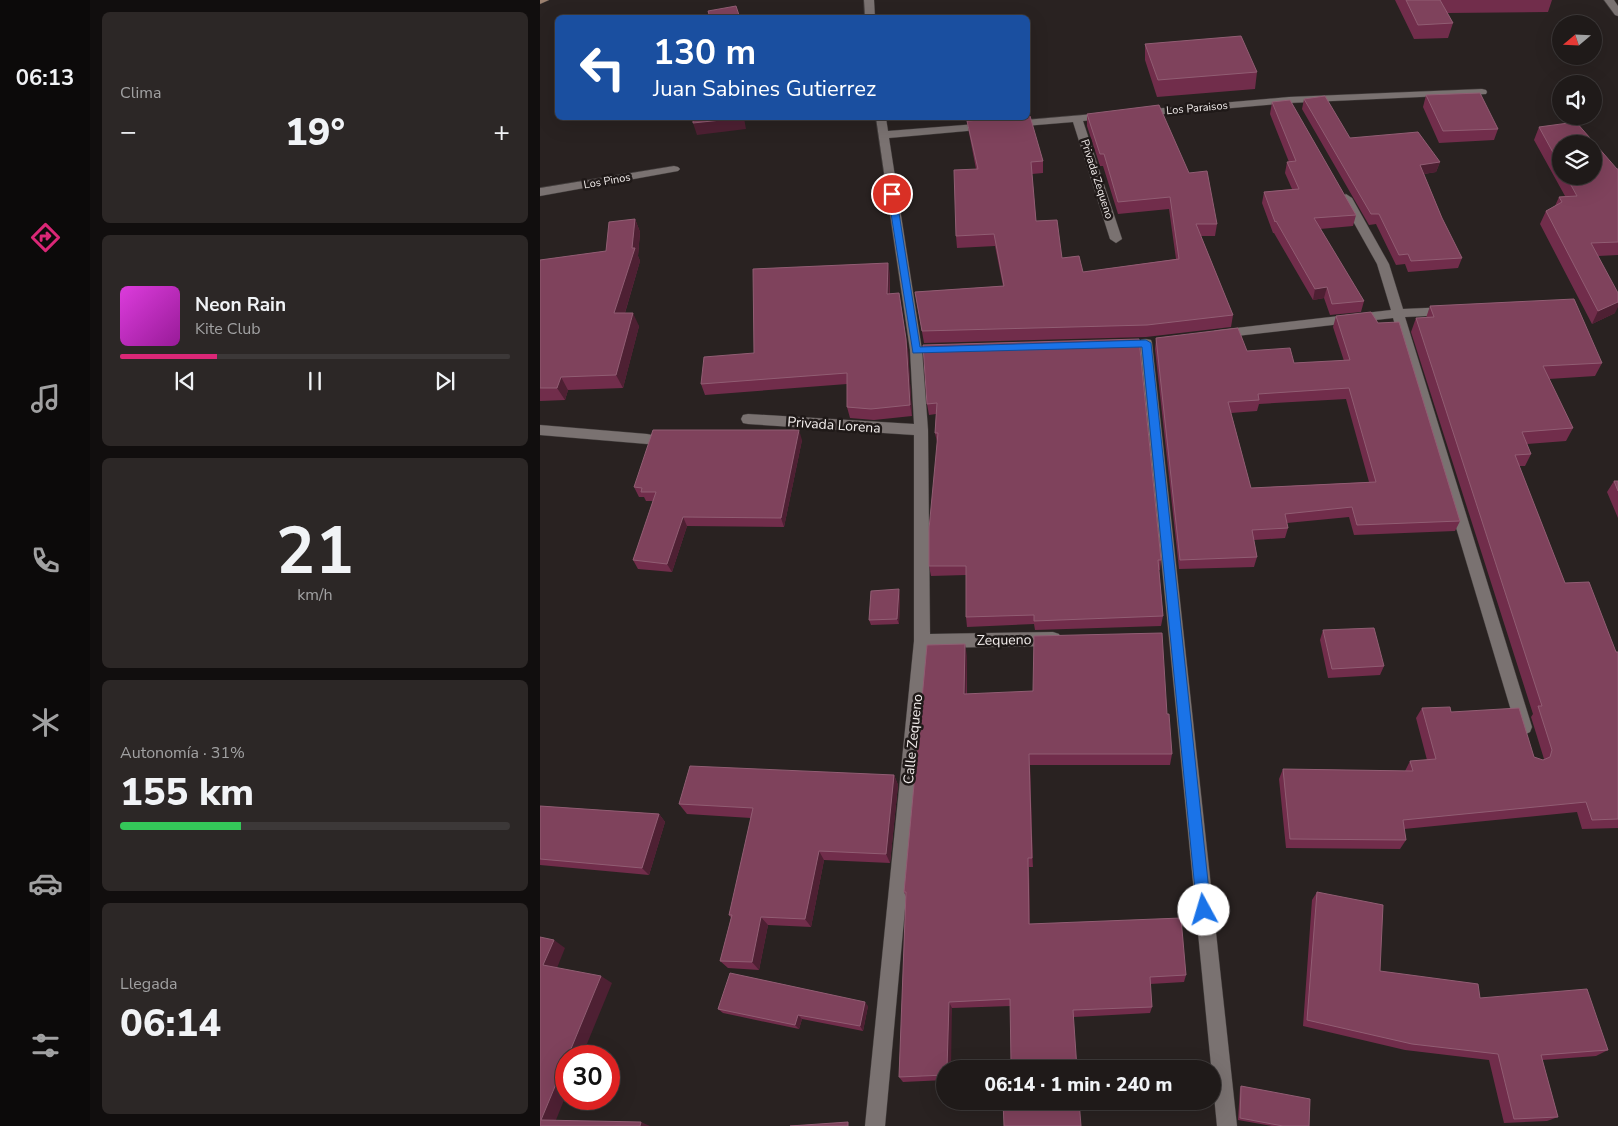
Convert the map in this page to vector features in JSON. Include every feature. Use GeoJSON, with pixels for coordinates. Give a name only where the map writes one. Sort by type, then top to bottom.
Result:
{"type":"FeatureCollection","features":[{"type":"Feature","properties":{"kind":"street"},"geometry":{"type":"LineString","coordinates":[[868,0],[870,15]]}},
{"type":"Feature","properties":{"kind":"street"},"geometry":{"type":"LineString","coordinates":[[1609,0],[1618,13]]}},
{"type":"Feature","properties":{"kind":"street","name":"Los Paraisos"},"geometry":{"type":"LineString","coordinates":[[883,135],[1122,114],[1482,92]]}},
{"type":"Feature","properties":{"kind":"street","name":"Privada Zequeno"},"geometry":{"type":"LineString","coordinates":[[1077,118],[1116,239]]}},
{"type":"Feature","properties":{"kind":"street","name":"Calle Zequeno"},"geometry":{"type":"LineString","coordinates":[[875,1126],[922,641],[921,350],[881,120]]}},
{"type":"Feature","properties":{"kind":"street","name":"Los Pinos"},"geometry":{"type":"LineString","coordinates":[[540,192],[674,169]]}},
{"type":"Feature","properties":{"kind":"street"},"geometry":{"type":"LineString","coordinates":[[1340,188],[1383,264],[1528,741]]}},
{"type":"Feature","properties":{"kind":"street"},"geometry":{"type":"LineString","coordinates":[[1204,336],[1398,313],[1457,310]]}},
{"type":"Feature","properties":{"kind":"street"},"geometry":{"type":"LineString","coordinates":[[1146,343],[1227,1126]]}},
{"type":"Feature","properties":{"kind":"street","name":"Privada Lorena"},"geometry":{"type":"LineString","coordinates":[[748,419],[921,430]]}},
{"type":"Feature","properties":{"kind":"street"},"geometry":{"type":"LineString","coordinates":[[540,430],[647,439]]}},
{"type":"Feature","properties":{"kind":"street"},"geometry":{"type":"LineString","coordinates":[[1156,637],[1176,636]]}},
{"type":"Feature","properties":{"kind":"street","name":"Zequeno"},"geometry":{"type":"LineString","coordinates":[[922,641],[1068,638]]}},
{"type":"Feature","properties":{"kind":"building"},"geometry":{"type":"Polygon","coordinates":[[[1406,0],[1440,0],[1453,23],[1418,25],[1406,0]]]}},
{"type":"Feature","properties":{"kind":"building"},"geometry":{"type":"Polygon","coordinates":[[[736,6],[739,15],[709,15],[708,11],[736,6]]]}},
{"type":"Feature","properties":{"kind":"building"},"geometry":{"type":"Polygon","coordinates":[[[1241,36],[1257,72],[1158,80],[1145,44],[1241,36]]]}},
{"type":"Feature","properties":{"kind":"building"},"geometry":{"type":"Polygon","coordinates":[[[1480,93],[1498,129],[1443,131],[1426,95],[1480,93]]]}},
{"type":"Feature","properties":{"kind":"building"},"geometry":{"type":"Polygon","coordinates":[[[1325,96],[1350,138],[1418,132],[1440,162],[1420,165],[1442,218],[1462,258],[1411,261],[1408,254],[1399,255],[1379,214],[1371,214],[1304,99],[1325,96]]]}},
{"type":"Feature","properties":{"kind":"building"},"geometry":{"type":"Polygon","coordinates":[[[1290,100],[1356,215],[1314,218],[1364,301],[1332,304],[1327,287],[1315,289],[1275,222],[1264,192],[1299,189],[1287,162],[1296,161],[1272,102],[1290,100]]]}},
{"type":"Feature","properties":{"kind":"building"},"geometry":{"type":"Polygon","coordinates":[[[1159,105],[1189,173],[1207,171],[1217,224],[1196,224],[1233,315],[1147,325],[922,331],[915,292],[1004,286],[994,234],[956,236],[954,170],[978,169],[967,121],[1030,120],[1030,116],[1043,161],[1031,162],[1036,221],[1057,220],[1062,258],[1079,256],[1083,272],[1179,259],[1170,197],[1118,202],[1104,154],[1100,154],[1087,114],[1159,105]]]}},
{"type":"Feature","properties":{"kind":"building"},"geometry":{"type":"Polygon","coordinates":[[[693,120],[721,120],[693,123],[693,120]]]}},
{"type":"Feature","properties":{"kind":"building"},"geometry":{"type":"Polygon","coordinates":[[[1579,125],[1587,135],[1552,135],[1552,151],[1539,127],[1579,125]]]}},
{"type":"Feature","properties":{"kind":"building"},"geometry":{"type":"Polygon","coordinates":[[[1602,152],[1618,169],[1618,242],[1591,243],[1618,293],[1618,302],[1598,311],[1546,211],[1562,202],[1559,197],[1577,196],[1571,185],[1602,185],[1602,152]]]}},
{"type":"Feature","properties":{"kind":"building"},"geometry":{"type":"Polygon","coordinates":[[[635,219],[632,248],[635,248],[614,313],[633,313],[616,375],[561,377],[557,388],[540,388],[540,260],[606,251],[609,222],[635,219]]]}},
{"type":"Feature","properties":{"kind":"building"},"geometry":{"type":"Polygon","coordinates":[[[888,263],[887,294],[899,293],[906,339],[910,405],[871,409],[847,407],[847,373],[701,384],[704,357],[754,353],[753,269],[888,263]]]}},
{"type":"Feature","properties":{"kind":"building"},"geometry":{"type":"Polygon","coordinates":[[[1574,299],[1602,363],[1543,366],[1573,428],[1522,432],[1531,454],[1515,455],[1565,583],[1589,582],[1616,652],[1618,652],[1618,819],[1592,820],[1586,802],[1403,820],[1406,840],[1290,839],[1283,769],[1413,771],[1410,761],[1436,759],[1422,708],[1450,707],[1451,712],[1519,708],[1534,757],[1543,760],[1550,757],[1552,750],[1538,706],[1542,706],[1416,318],[1434,317],[1430,306],[1574,299]]]}},
{"type":"Feature","properties":{"kind":"building"},"geometry":{"type":"Polygon","coordinates":[[[1371,312],[1378,323],[1399,322],[1460,521],[1357,525],[1352,507],[1285,514],[1288,528],[1252,530],[1257,557],[1180,560],[1156,338],[1238,328],[1247,351],[1290,348],[1294,363],[1350,360],[1336,316],[1371,312]],[[1349,388],[1258,394],[1259,400],[1228,402],[1251,488],[1376,482],[1349,388]]]}},
{"type":"Feature","properties":{"kind":"building"},"geometry":{"type":"Polygon","coordinates":[[[1139,339],[1161,560],[1158,560],[1163,616],[1034,621],[1034,615],[966,617],[966,566],[929,566],[929,529],[938,433],[935,433],[937,403],[927,404],[923,345],[1139,339]]]}},
{"type":"Feature","properties":{"kind":"building"},"geometry":{"type":"Polygon","coordinates":[[[653,430],[799,430],[781,518],[683,517],[667,564],[633,560],[656,492],[641,492],[642,488],[634,487],[653,430]]]}},
{"type":"Feature","properties":{"kind":"building"},"geometry":{"type":"Polygon","coordinates":[[[1614,481],[1618,481],[1618,491],[1614,481]]]}},
{"type":"Feature","properties":{"kind":"building"},"geometry":{"type":"Polygon","coordinates":[[[899,589],[897,619],[869,620],[871,591],[899,589]]]}},
{"type":"Feature","properties":{"kind":"building"},"geometry":{"type":"Polygon","coordinates":[[[1374,628],[1384,666],[1332,669],[1323,630],[1374,628]]]}},
{"type":"Feature","properties":{"kind":"building"},"geometry":{"type":"Polygon","coordinates":[[[1162,633],[1167,714],[1169,714],[1172,754],[1029,754],[1032,858],[1028,858],[1029,924],[1181,918],[1186,975],[1150,977],[1152,1007],[1073,1010],[1076,1060],[1011,1060],[1010,999],[949,1002],[947,1060],[936,1060],[936,1075],[899,1077],[906,892],[904,892],[927,645],[965,644],[964,694],[1033,691],[1034,636],[1162,633]]]}},
{"type":"Feature","properties":{"kind":"building"},"geometry":{"type":"Polygon","coordinates":[[[690,766],[894,775],[886,854],[819,851],[805,919],[761,917],[752,962],[720,961],[732,915],[729,915],[753,808],[679,804],[690,766]]]}},
{"type":"Feature","properties":{"kind":"building"},"geometry":{"type":"Polygon","coordinates":[[[540,806],[659,814],[642,868],[540,859],[540,806]]]}},
{"type":"Feature","properties":{"kind":"building"},"geometry":{"type":"Polygon","coordinates":[[[1317,892],[1383,905],[1380,971],[1478,984],[1480,998],[1587,989],[1608,1050],[1541,1055],[1558,1117],[1514,1119],[1498,1054],[1412,1044],[1307,1020],[1317,892]]]}},
{"type":"Feature","properties":{"kind":"building"},"geometry":{"type":"Polygon","coordinates":[[[540,937],[554,940],[543,965],[601,976],[573,1045],[555,1045],[555,1086],[541,1120],[641,1122],[640,1126],[540,1126],[540,937]]]}},
{"type":"Feature","properties":{"kind":"building"},"geometry":{"type":"Polygon","coordinates":[[[730,973],[865,1002],[860,1026],[798,1015],[795,1025],[718,1009],[730,973]]]}},
{"type":"Feature","properties":{"kind":"building"},"geometry":{"type":"Polygon","coordinates":[[[1241,1086],[1310,1099],[1309,1126],[1283,1126],[1240,1118],[1241,1086]]]}},
{"type":"Feature","properties":{"kind":"building"},"geometry":{"type":"Polygon","coordinates":[[[1003,1110],[1080,1110],[1081,1126],[1004,1126],[1003,1110]]]}},
{"type":"Feature","properties":{"kind":"building"},"geometry":{"type":"Polygon","coordinates":[[[848,1122],[848,1126],[790,1126],[848,1122]]]}},
{"type":"Feature","properties":{"kind":"route"},"geometry":{"type":"LineString","coordinates":[[892,194],[916,350],[1146,343],[1204,910]]}}]}
